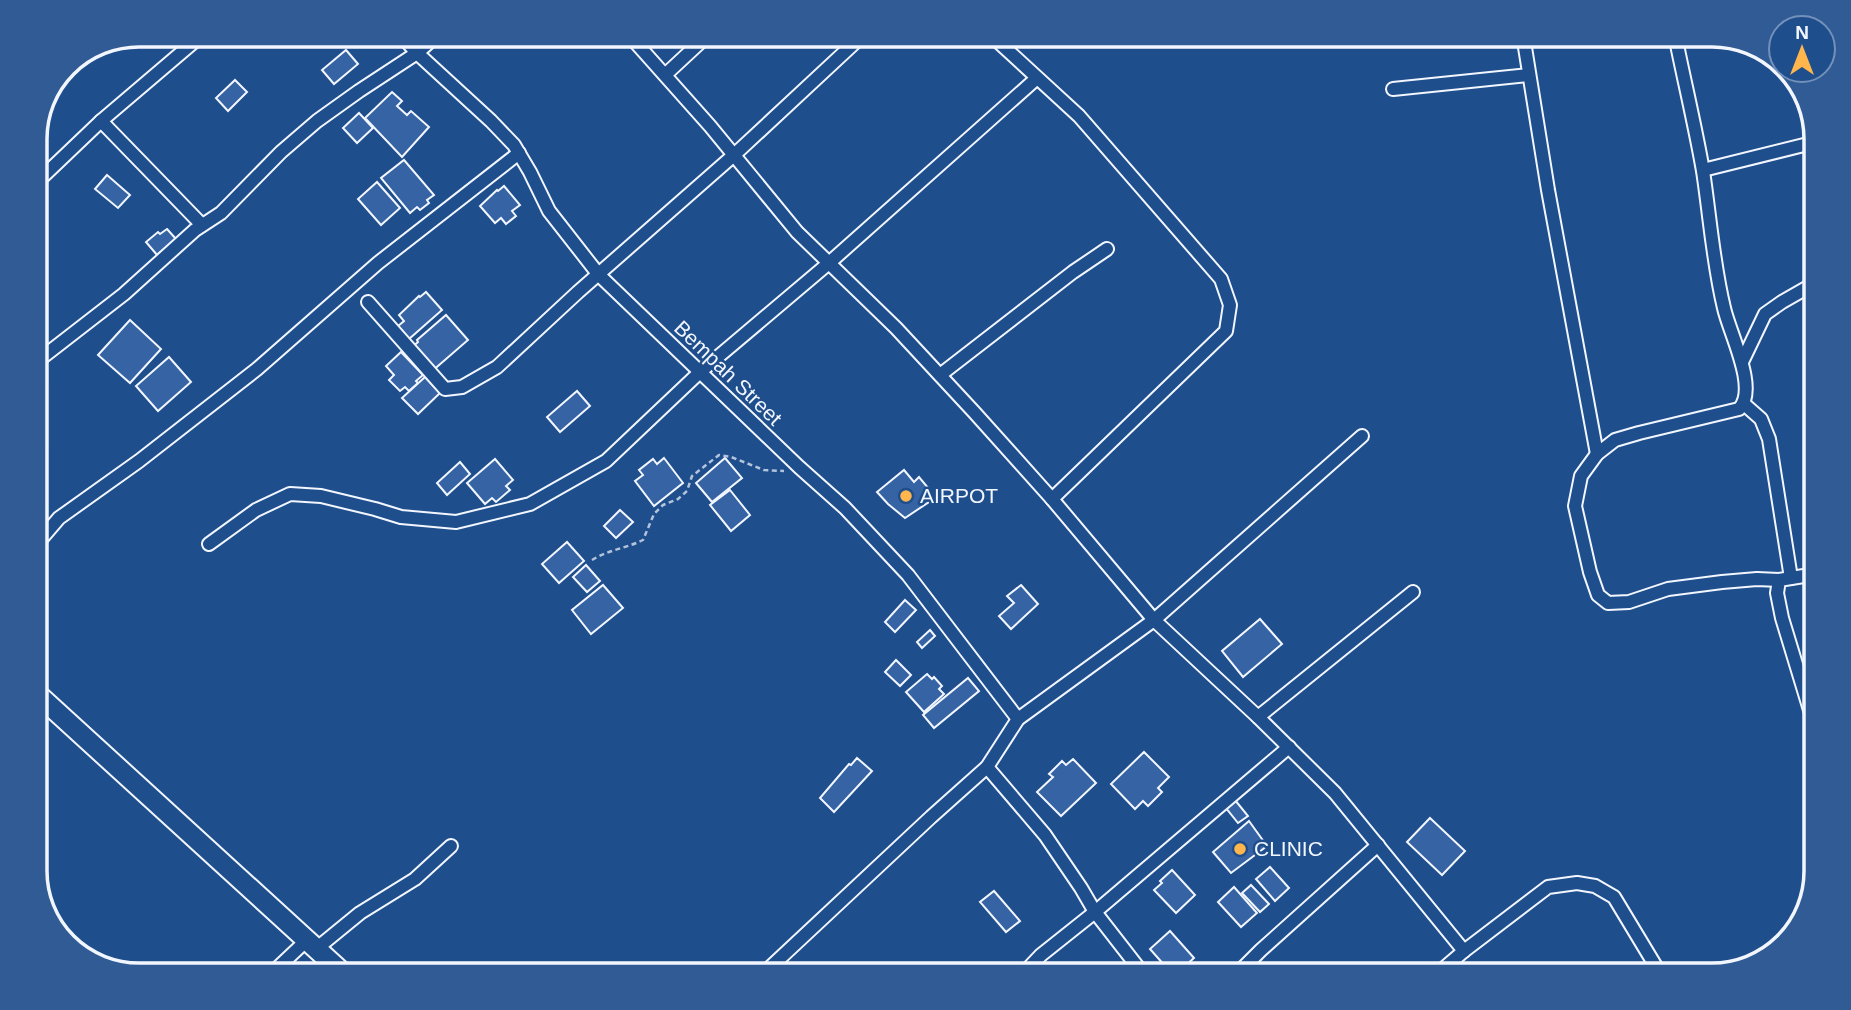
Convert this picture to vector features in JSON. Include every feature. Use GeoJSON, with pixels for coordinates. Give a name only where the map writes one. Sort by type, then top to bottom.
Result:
{"type":"FeatureCollection","features":[{"type":"Feature","properties":{"kind":"street"},"geometry":{"type":"LineString","coordinates":[[47,173],[101,121],[188,47]]}},
{"type":"Feature","properties":{"kind":"street","name":"Bempah Street"},"geometry":{"type":"LineString","coordinates":[[412,47],[514,145],[549,211],[599,275],[845,508],[908,575],[1018,719]]}},
{"type":"Feature","properties":{"kind":"street"},"geometry":{"type":"LineString","coordinates":[[47,354],[124,294],[202,225],[221,214],[281,152],[317,121],[424,47]]}},
{"type":"Feature","properties":{"kind":"street"},"geometry":{"type":"LineString","coordinates":[[640,47],[710,125],[797,232],[896,328],[940,375],[1052,499],[1154,620],[1335,793],[1464,951]]}},
{"type":"Feature","properties":{"kind":"street"},"geometry":{"type":"LineString","coordinates":[[665,75],[695,47]]}},
{"type":"Feature","properties":{"kind":"street"},"geometry":{"type":"LineString","coordinates":[[368,302],[445,389],[461,387],[498,367],[850,47]]}},
{"type":"Feature","properties":{"kind":"street"},"geometry":{"type":"LineString","coordinates":[[1004,47],[1079,116],[1221,279],[1230,304],[1226,331],[1052,499]]}},
{"type":"Feature","properties":{"kind":"street"},"geometry":{"type":"LineString","coordinates":[[1525,47],[1548,190],[1597,454]]}},
{"type":"Feature","properties":{"kind":"street"},"geometry":{"type":"LineString","coordinates":[[1677,47],[1703,170],[1724,311],[1742,362],[1746,394],[1744,404],[1739,409],[1615,440],[1597,454],[1581,476],[1575,506],[1590,572],[1598,595],[1608,603],[1629,602],[1668,589],[1804,576]]}},
{"type":"Feature","properties":{"kind":"street"},"geometry":{"type":"LineString","coordinates":[[1393,89],[1529,75]]}},
{"type":"Feature","properties":{"kind":"street"},"geometry":{"type":"LineString","coordinates":[[209,544],[256,510],[290,494],[321,496],[401,517],[456,522],[530,504],[606,461],[700,372],[829,263],[1037,78]]}},
{"type":"Feature","properties":{"kind":"street"},"geometry":{"type":"LineString","coordinates":[[101,121],[202,225]]}},
{"type":"Feature","properties":{"kind":"street"},"geometry":{"type":"LineString","coordinates":[[1703,170],[1804,145]]}},
{"type":"Feature","properties":{"kind":"street"},"geometry":{"type":"LineString","coordinates":[[47,532],[59,518],[139,461],[257,369],[378,263],[519,153]]}},
{"type":"Feature","properties":{"kind":"street"},"geometry":{"type":"LineString","coordinates":[[940,375],[1073,272],[1107,249]]}},
{"type":"Feature","properties":{"kind":"street"},"geometry":{"type":"LineString","coordinates":[[1742,362],[1765,314],[1804,291]]}},
{"type":"Feature","properties":{"kind":"street"},"geometry":{"type":"LineString","coordinates":[[1744,404],[1761,419],[1769,439],[1785,579],[1777,593],[1804,690]]}},
{"type":"Feature","properties":{"kind":"street"},"geometry":{"type":"LineString","coordinates":[[776,963],[987,767],[1018,719],[1154,620],[1362,436]]}},
{"type":"Feature","properties":{"kind":"street"},"geometry":{"type":"LineString","coordinates":[[1258,717],[1413,592]]}},
{"type":"Feature","properties":{"kind":"street"},"geometry":{"type":"LineString","coordinates":[[47,703],[332,963]]}},
{"type":"Feature","properties":{"kind":"street"},"geometry":{"type":"LineString","coordinates":[[1034,963],[1289,747]]}},
{"type":"Feature","properties":{"kind":"street"},"geometry":{"type":"LineString","coordinates":[[987,767],[1045,835],[1096,912],[1135,963]]}},
{"type":"Feature","properties":{"kind":"street"},"geometry":{"type":"LineString","coordinates":[[1248,963],[1378,845]]}},
{"type":"Feature","properties":{"kind":"street"},"geometry":{"type":"LineString","coordinates":[[287,963],[415,879],[451,846]]}},
{"type":"Feature","properties":{"kind":"street"},"geometry":{"type":"LineString","coordinates":[[1450,963],[1548,887],[1577,883],[1595,886],[1614,897],[1654,963]]}},
{"type":"Feature","properties":{"kind":"path"},"geometry":{"type":"LineString","coordinates":[[592,560],[643,540],[654,514],[663,505],[678,499],[687,491],[692,476],[719,455],[764,470],[789,471],[803,479],[813,480]]}},
{"type":"Feature","properties":{"kind":"building"},"geometry":{"type":"Polygon","coordinates":[[[346,50],[358,64],[334,84],[322,70],[346,50]]]}},
{"type":"Feature","properties":{"kind":"building"},"geometry":{"type":"Polygon","coordinates":[[[235,80],[247,92],[228,111],[216,98],[235,80]]]}},
{"type":"Feature","properties":{"kind":"building"},"geometry":{"type":"Polygon","coordinates":[[[392,92],[402,101],[397,106],[407,115],[411,111],[429,127],[402,157],[365,118],[392,92]]]}},
{"type":"Feature","properties":{"kind":"building"},"geometry":{"type":"Polygon","coordinates":[[[359,113],[373,128],[357,143],[343,128],[359,113]]]}},
{"type":"Feature","properties":{"kind":"building"},"geometry":{"type":"Polygon","coordinates":[[[404,160],[434,195],[420,210],[417,207],[410,213],[381,178],[404,160]]]}},
{"type":"Feature","properties":{"kind":"building"},"geometry":{"type":"Polygon","coordinates":[[[107,175],[130,195],[118,208],[95,189],[107,175]]]}},
{"type":"Feature","properties":{"kind":"building"},"geometry":{"type":"Polygon","coordinates":[[[377,182],[400,208],[381,225],[358,199],[377,182]]]}},
{"type":"Feature","properties":{"kind":"building"},"geometry":{"type":"Polygon","coordinates":[[[504,186],[520,205],[512,211],[516,216],[506,224],[501,218],[495,223],[480,206],[504,186]]]}},
{"type":"Feature","properties":{"kind":"building"},"geometry":{"type":"Polygon","coordinates":[[[167,229],[176,239],[157,255],[146,242],[158,232],[160,234],[167,229]]]}},
{"type":"Feature","properties":{"kind":"building"},"geometry":{"type":"Polygon","coordinates":[[[426,292],[442,310],[409,339],[398,326],[404,321],[399,315],[426,292]]]}},
{"type":"Feature","properties":{"kind":"building"},"geometry":{"type":"Polygon","coordinates":[[[446,315],[468,340],[431,372],[411,348],[446,315]]]}},
{"type":"Feature","properties":{"kind":"building"},"geometry":{"type":"Polygon","coordinates":[[[130,320],[161,349],[130,383],[98,355],[130,320]]]}},
{"type":"Feature","properties":{"kind":"building"},"geometry":{"type":"Polygon","coordinates":[[[401,352],[423,375],[409,391],[405,387],[400,391],[389,380],[394,375],[386,366],[401,352]]]}},
{"type":"Feature","properties":{"kind":"building"},"geometry":{"type":"Polygon","coordinates":[[[169,357],[191,382],[158,411],[136,386],[169,357]]]}},
{"type":"Feature","properties":{"kind":"building"},"geometry":{"type":"Polygon","coordinates":[[[425,377],[440,393],[418,414],[402,398],[425,377]]]}},
{"type":"Feature","properties":{"kind":"building"},"geometry":{"type":"Polygon","coordinates":[[[577,391],[590,406],[560,432],[547,417],[577,391]]]}},
{"type":"Feature","properties":{"kind":"building"},"geometry":{"type":"Polygon","coordinates":[[[664,458],[683,483],[654,506],[635,481],[643,475],[639,470],[653,459],[657,464],[664,458]]]}},
{"type":"Feature","properties":{"kind":"building"},"geometry":{"type":"Polygon","coordinates":[[[725,458],[742,478],[712,502],[696,483],[725,458]]]}},
{"type":"Feature","properties":{"kind":"building"},"geometry":{"type":"Polygon","coordinates":[[[495,459],[513,480],[506,486],[510,490],[496,502],[492,498],[485,504],[467,483],[495,459]]]}},
{"type":"Feature","properties":{"kind":"building"},"geometry":{"type":"Polygon","coordinates":[[[460,462],[470,474],[447,495],[437,483],[460,462]]]}},
{"type":"Feature","properties":{"kind":"building","name":"AIRPOT"},"geometry":{"type":"Polygon","coordinates":[[[904,470],[914,482],[919,477],[929,489],[932,500],[905,518],[877,492],[904,470]]]}},
{"type":"Feature","properties":{"kind":"building"},"geometry":{"type":"Polygon","coordinates":[[[730,490],[750,515],[731,531],[710,505],[730,490]]]}},
{"type":"Feature","properties":{"kind":"building"},"geometry":{"type":"Polygon","coordinates":[[[620,510],[633,522],[616,538],[604,526],[620,510]]]}},
{"type":"Feature","properties":{"kind":"building"},"geometry":{"type":"Polygon","coordinates":[[[567,542],[584,561],[559,583],[542,564],[567,542]]]}},
{"type":"Feature","properties":{"kind":"building"},"geometry":{"type":"Polygon","coordinates":[[[586,565],[600,581],[587,592],[573,577],[586,565]]]}},
{"type":"Feature","properties":{"kind":"building"},"geometry":{"type":"Polygon","coordinates":[[[603,585],[623,608],[591,634],[572,610],[603,585]]]}},
{"type":"Feature","properties":{"kind":"building"},"geometry":{"type":"Polygon","coordinates":[[[1021,585],[1038,604],[1011,629],[999,616],[1014,603],[1007,596],[1021,585]]]}},
{"type":"Feature","properties":{"kind":"building"},"geometry":{"type":"Polygon","coordinates":[[[905,600],[916,610],[895,632],[885,622],[905,600]]]}},
{"type":"Feature","properties":{"kind":"building"},"geometry":{"type":"Polygon","coordinates":[[[1260,619],[1282,644],[1243,677],[1222,651],[1260,619]]]}},
{"type":"Feature","properties":{"kind":"building"},"geometry":{"type":"Polygon","coordinates":[[[930,630],[935,636],[922,648],[917,642],[930,630]]]}},
{"type":"Feature","properties":{"kind":"building"},"geometry":{"type":"Polygon","coordinates":[[[896,660],[911,675],[900,686],[885,672],[896,660]]]}},
{"type":"Feature","properties":{"kind":"building"},"geometry":{"type":"Polygon","coordinates":[[[927,674],[942,686],[939,689],[944,694],[924,712],[906,692],[927,674]]]}},
{"type":"Feature","properties":{"kind":"building"},"geometry":{"type":"Polygon","coordinates":[[[968,678],[979,691],[934,728],[923,715],[968,678]]]}},
{"type":"Feature","properties":{"kind":"building"},"geometry":{"type":"Polygon","coordinates":[[[1144,752],[1169,777],[1158,788],[1162,792],[1148,806],[1143,801],[1135,809],[1111,784],[1144,752]]]}},
{"type":"Feature","properties":{"kind":"building"},"geometry":{"type":"Polygon","coordinates":[[[857,758],[872,771],[834,812],[820,798],[857,758]]]}},
{"type":"Feature","properties":{"kind":"building"},"geometry":{"type":"Polygon","coordinates":[[[1073,759],[1096,783],[1061,816],[1037,792],[1053,777],[1049,774],[1062,761],[1066,765],[1073,759]]]}},
{"type":"Feature","properties":{"kind":"building"},"geometry":{"type":"Polygon","coordinates":[[[1235,800],[1248,816],[1238,823],[1226,808],[1235,800]]]}},
{"type":"Feature","properties":{"kind":"building"},"geometry":{"type":"Polygon","coordinates":[[[1430,818],[1465,851],[1442,875],[1407,842],[1430,818]]]}},
{"type":"Feature","properties":{"kind":"building","name":"CLINIC"},"geometry":{"type":"Polygon","coordinates":[[[1249,821],[1267,846],[1231,873],[1213,852],[1249,821]]]}},
{"type":"Feature","properties":{"kind":"building"},"geometry":{"type":"Polygon","coordinates":[[[1270,867],[1289,888],[1275,901],[1256,879],[1270,867]]]}},
{"type":"Feature","properties":{"kind":"building"},"geometry":{"type":"Polygon","coordinates":[[[1172,870],[1195,895],[1176,913],[1154,890],[1172,870]]]}},
{"type":"Feature","properties":{"kind":"building"},"geometry":{"type":"Polygon","coordinates":[[[1251,885],[1269,904],[1260,912],[1242,893],[1251,885]]]}},
{"type":"Feature","properties":{"kind":"building"},"geometry":{"type":"Polygon","coordinates":[[[1234,887],[1257,913],[1241,927],[1218,902],[1234,887]]]}},
{"type":"Feature","properties":{"kind":"building"},"geometry":{"type":"Polygon","coordinates":[[[994,891],[1020,921],[1006,932],[980,902],[994,891]]]}},
{"type":"Feature","properties":{"kind":"building"},"geometry":{"type":"Polygon","coordinates":[[[1170,931],[1194,958],[1188,963],[1162,963],[1150,949],[1170,931]]]}},
{"type":"Feature","properties":{"kind":"place","name":"AIRPOT"},"geometry":{"type":"Point","coordinates":[906,496]}},
{"type":"Feature","properties":{"kind":"place","name":"CLINIC"},"geometry":{"type":"Point","coordinates":[1240,849]}}]}
